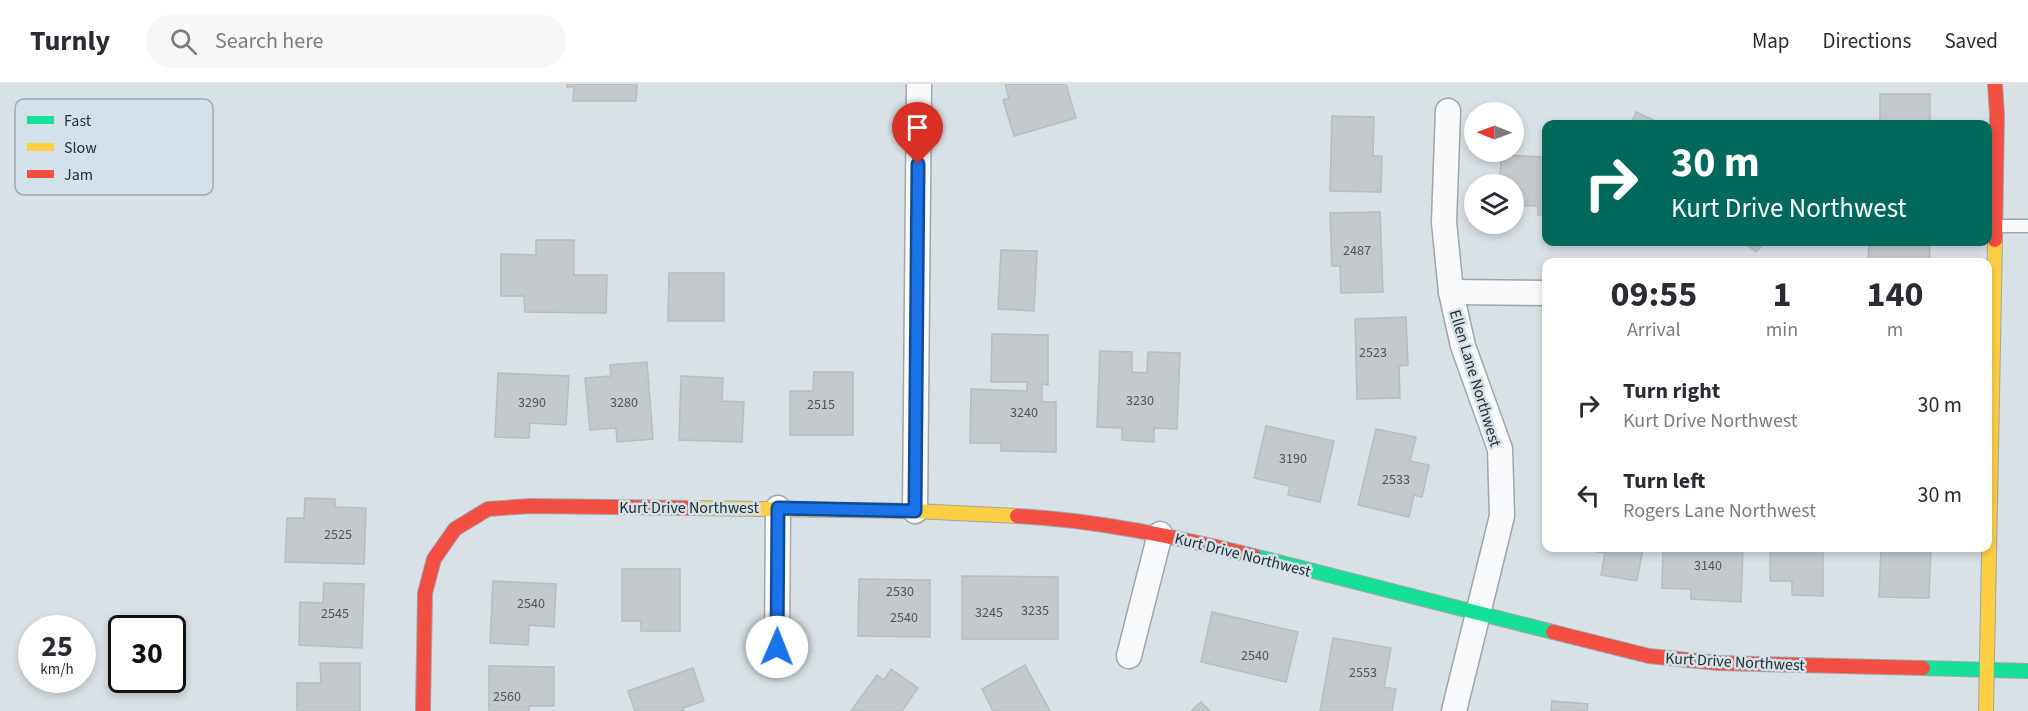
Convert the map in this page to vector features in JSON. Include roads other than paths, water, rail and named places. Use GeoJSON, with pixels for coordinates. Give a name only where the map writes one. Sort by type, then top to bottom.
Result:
{"type":"FeatureCollection","features":[{"type":"Feature","properties":{"kind":"street"},"geometry":{"type":"LineString","coordinates":[[915,511],[919,84]]}},
{"type":"Feature","properties":{"kind":"street"},"geometry":{"type":"LineString","coordinates":[[1992,392],[1995,84]]}},
{"type":"Feature","properties":{"kind":"street","name":"Ellen Lane Northwest"},"geometry":{"type":"LineString","coordinates":[[1448,111],[1444,222],[1451,292],[1463,346],[1500,449],[1502,516],[1454,711]]}},
{"type":"Feature","properties":{"kind":"street"},"geometry":{"type":"LineString","coordinates":[[1451,292],[1542,293]]}},
{"type":"Feature","properties":{"kind":"street","name":"Kurt Drive Northwest"},"geometry":{"type":"LineString","coordinates":[[423,711],[425,593],[434,559],[455,529],[488,509],[531,506],[915,511],[1063,518],[1160,534],[1649,656],[1718,663],[2028,670]]}},
{"type":"Feature","properties":{"kind":"street"},"geometry":{"type":"LineString","coordinates":[[777,647],[778,508]]}},
{"type":"Feature","properties":{"kind":"street"},"geometry":{"type":"LineString","coordinates":[[1129,656],[1160,534]]}},
{"type":"Feature","properties":{"kind":"street"},"geometry":{"type":"LineString","coordinates":[[1986,711],[1989,552]]}},
{"type":"Feature","properties":{"kind":"lane"},"geometry":{"type":"LineString","coordinates":[[1995,226],[2028,226]]}}]}
